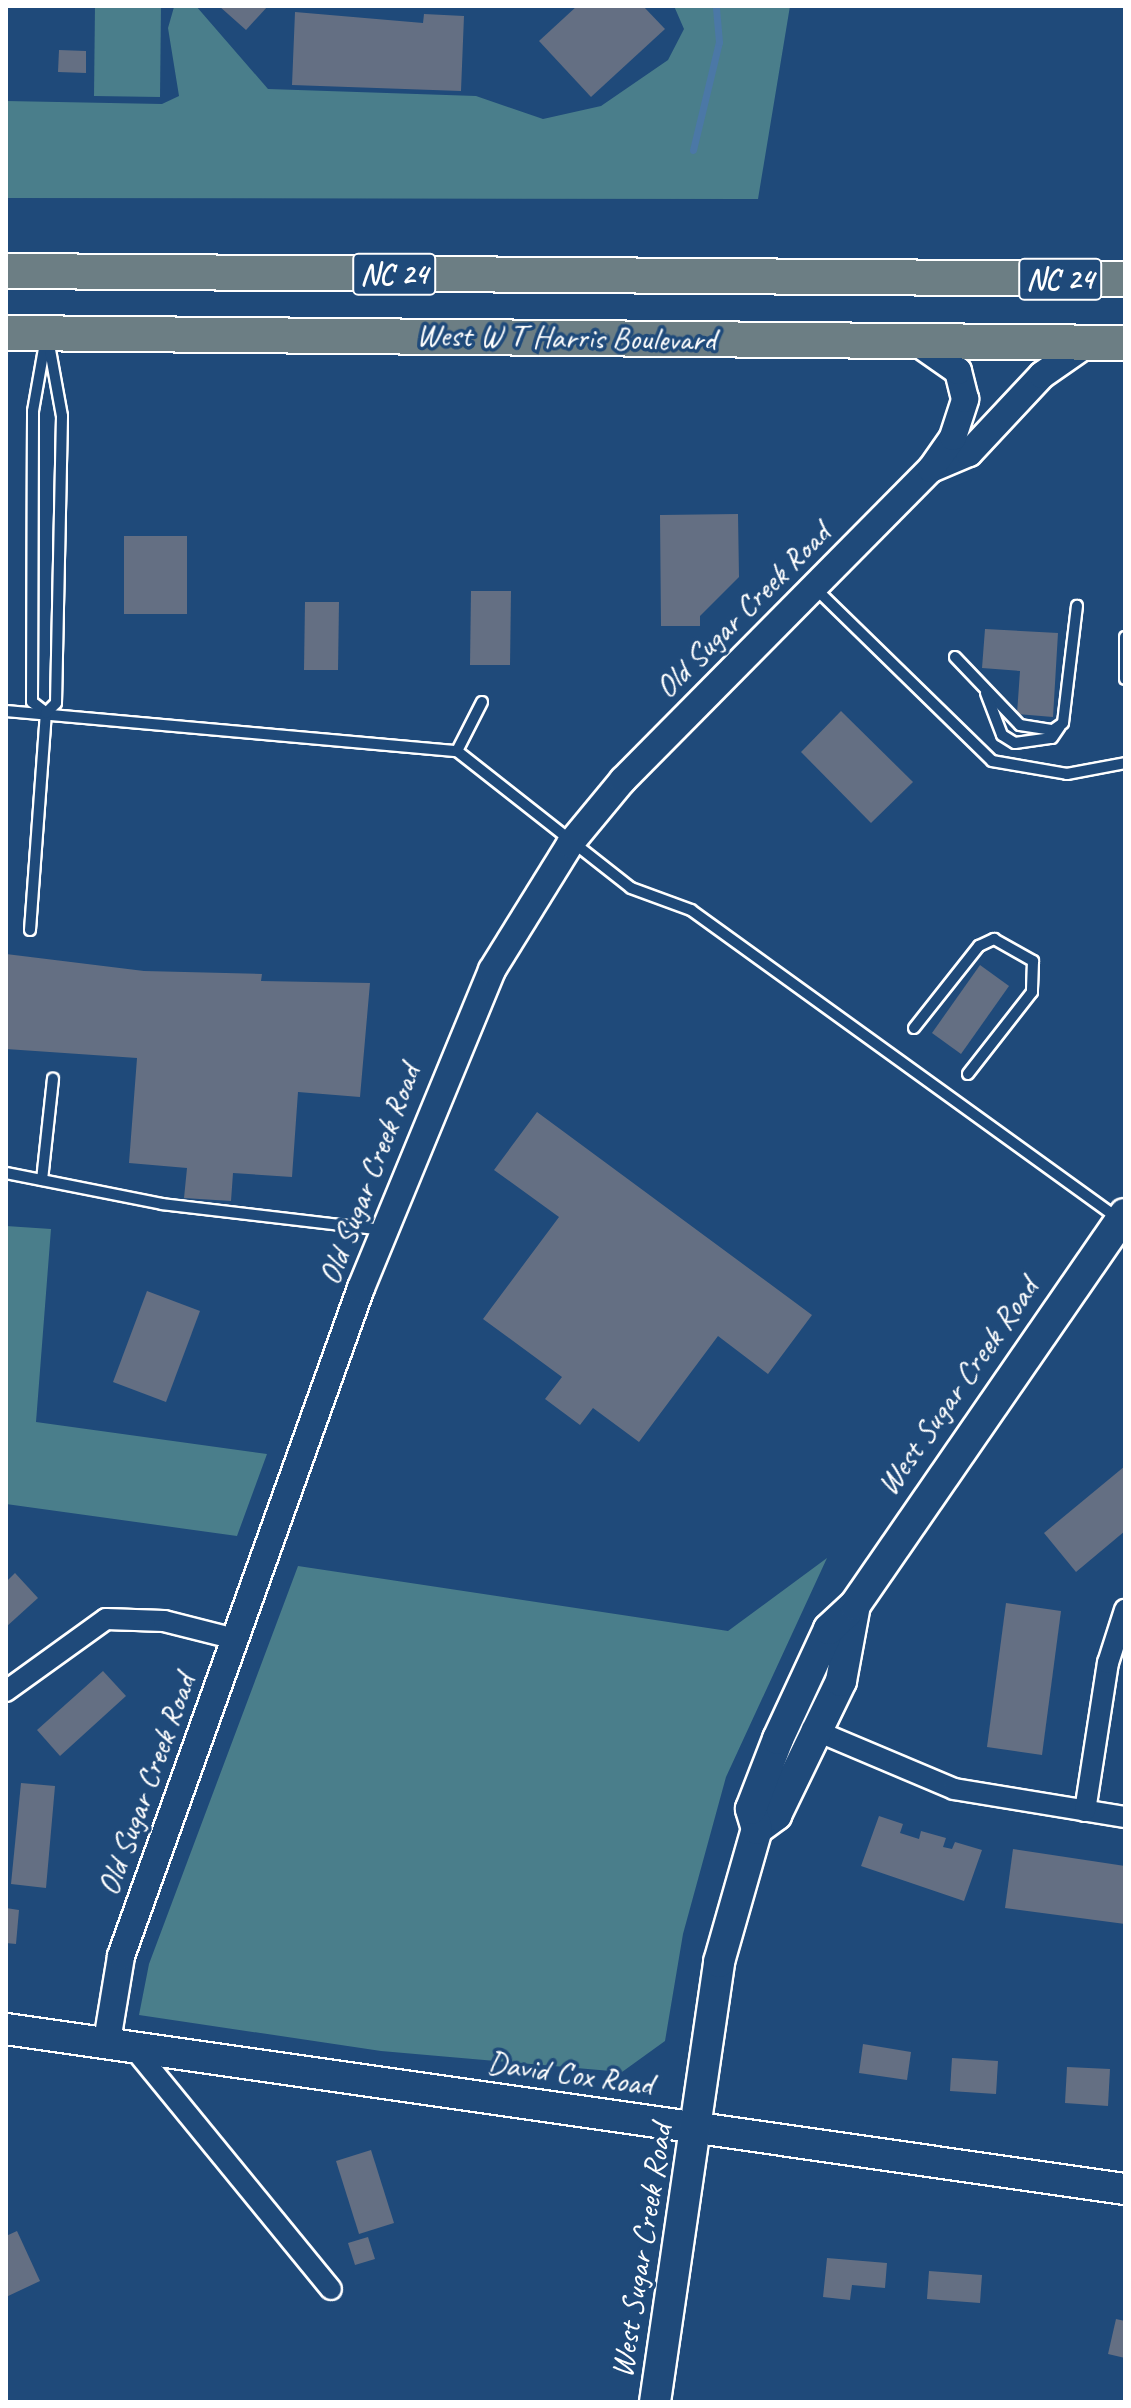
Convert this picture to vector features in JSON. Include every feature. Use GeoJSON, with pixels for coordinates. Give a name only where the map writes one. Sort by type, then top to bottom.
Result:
{"type":"FeatureCollection","features":[{"type":"Feature","properties":{"kind":"main road","name":"West W T Harris Boulevard"},"geometry":{"type":"LineString","coordinates":[[6,271],[1125,279]]}},
{"type":"Feature","properties":{"kind":"main road","name":"West W T Harris Boulevard"},"geometry":{"type":"LineString","coordinates":[[6,333],[1125,343]]}},
{"type":"Feature","properties":{"kind":"main road","name":"West Sugar Creek Road"},"geometry":{"type":"LineString","coordinates":[[655,2402],[699,2129],[719,1962],[757,1829],[751,1809],[778,1739],[829,1629],[855,1605],[1124,1219]]}},
{"type":"Feature","properties":{"kind":"main road","name":"West Sugar Creek Road"},"geometry":{"type":"LineString","coordinates":[[757,1829],[776,1815],[812,1729],[841,1681],[855,1605]]}},
{"type":"Feature","properties":{"kind":"main road","name":"David Cox Road"},"geometry":{"type":"LineString","coordinates":[[6,2029],[1125,2189]]}},
{"type":"Feature","properties":{"kind":"street","name":"Old Sugar Creek Road"},"geometry":{"type":"LineString","coordinates":[[120,2044],[121,1956],[384,1231],[492,970],[570,844],[814,587],[931,469],[963,417],[965,399],[952,364],[915,341]]}},
{"type":"Feature","properties":{"kind":"street","name":"Old Sugar Creek Road"},"geometry":{"type":"LineString","coordinates":[[931,469],[969,453],[1042,375],[1088,342]]}},
{"type":"Feature","properties":{"kind":"street"},"geometry":{"type":"LineString","coordinates":[[1085,1811],[1108,1663],[1125,1610]]}},
{"type":"Feature","properties":{"kind":"street"},"geometry":{"type":"LineString","coordinates":[[6,1691],[106,1619],[164,1621],[235,1639]]}},
{"type":"Feature","properties":{"kind":"street"},"geometry":{"type":"LineString","coordinates":[[812,1729],[954,1789],[1125,1817]]}},
{"type":"Feature","properties":{"kind":"street"},"geometry":{"type":"LineString","coordinates":[[120,2044],[331,2289]]}},
{"type":"Feature","properties":{"kind":"lane"},"geometry":{"type":"LineString","coordinates":[[46,713],[32,702],[32,659],[33,411],[47,333]]}},
{"type":"Feature","properties":{"kind":"lane"},"geometry":{"type":"LineString","coordinates":[[30,930],[46,713],[56,703],[62,416],[47,333]]}},
{"type":"Feature","properties":{"kind":"lane"},"geometry":{"type":"LineString","coordinates":[[814,587],[992,761],[1067,774],[1125,763]]}},
{"type":"Feature","properties":{"kind":"lane"},"geometry":{"type":"LineString","coordinates":[[985,691],[990,714],[1015,743],[1052,738],[1061,725],[1077,606]]}},
{"type":"Feature","properties":{"kind":"lane"},"geometry":{"type":"LineString","coordinates":[[1125,637],[1125,679]]}},
{"type":"Feature","properties":{"kind":"lane"},"geometry":{"type":"LineString","coordinates":[[955,657],[1020,725],[1061,725]]}},
{"type":"Feature","properties":{"kind":"lane"},"geometry":{"type":"LineString","coordinates":[[457,751],[482,702]]}},
{"type":"Feature","properties":{"kind":"lane"},"geometry":{"type":"LineString","coordinates":[[6,711],[457,751],[570,844],[631,888],[691,910],[1124,1219]]}},
{"type":"Feature","properties":{"kind":"lane"},"geometry":{"type":"LineString","coordinates":[[914,1028],[979,946],[994,939],[1033,961],[1032,992],[968,1074]]}},
{"type":"Feature","properties":{"kind":"lane"},"geometry":{"type":"LineString","coordinates":[[42,1180],[53,1079]]}},
{"type":"Feature","properties":{"kind":"lane"},"geometry":{"type":"LineString","coordinates":[[6,1173],[162,1204],[384,1231]]}},
{"type":"Feature","properties":{"kind":"green space"},"geometry":{"type":"Polygon","coordinates":[[[95,6],[161,6],[160,97],[94,96],[95,6]]]}},
{"type":"Feature","properties":{"kind":"green space"},"geometry":{"type":"Polygon","coordinates":[[[196,6],[268,89],[476,96],[543,119],[601,106],[668,60],[684,29],[674,6],[790,6],[758,199],[6,198],[6,101],[162,104],[179,96],[168,28],[174,7],[196,6]]]}},
{"type":"Feature","properties":{"kind":"green space"},"geometry":{"type":"Polygon","coordinates":[[[6,1226],[51,1229],[36,1422],[267,1454],[237,1536],[6,1504],[6,1226]]]}},
{"type":"Feature","properties":{"kind":"green space"},"geometry":{"type":"Polygon","coordinates":[[[827,1558],[726,1777],[683,1934],[665,2041],[622,2072],[381,2051],[139,2015],[149,1964],[298,1566],[728,1631],[827,1558]]]}},
{"type":"Feature","properties":{"kind":"building"},"geometry":{"type":"Polygon","coordinates":[[[219,6],[268,6],[246,30],[219,6]]]}},
{"type":"Feature","properties":{"kind":"building"},"geometry":{"type":"Polygon","coordinates":[[[577,6],[643,6],[665,29],[591,97],[539,41],[577,6]]]}},
{"type":"Feature","properties":{"kind":"building"},"geometry":{"type":"Polygon","coordinates":[[[295,12],[423,23],[424,14],[464,16],[461,91],[292,85],[295,12]]]}},
{"type":"Feature","properties":{"kind":"building"},"geometry":{"type":"Polygon","coordinates":[[[59,50],[86,51],[86,73],[58,72],[59,50]]]}},
{"type":"Feature","properties":{"kind":"building"},"geometry":{"type":"Polygon","coordinates":[[[738,514],[739,577],[700,616],[700,626],[661,626],[660,515],[738,514]]]}},
{"type":"Feature","properties":{"kind":"building"},"geometry":{"type":"Polygon","coordinates":[[[124,536],[187,536],[187,614],[124,614],[124,536]]]}},
{"type":"Feature","properties":{"kind":"building"},"geometry":{"type":"Polygon","coordinates":[[[471,591],[511,591],[510,665],[470,665],[471,591]]]}},
{"type":"Feature","properties":{"kind":"building"},"geometry":{"type":"Polygon","coordinates":[[[305,602],[339,602],[338,670],[304,670],[305,602]]]}},
{"type":"Feature","properties":{"kind":"building"},"geometry":{"type":"Polygon","coordinates":[[[985,629],[1058,633],[1053,717],[1017,714],[1020,671],[982,668],[985,629]]]}},
{"type":"Feature","properties":{"kind":"building"},"geometry":{"type":"Polygon","coordinates":[[[841,711],[913,782],[871,823],[801,752],[841,711]]]}},
{"type":"Feature","properties":{"kind":"building"},"geometry":{"type":"Polygon","coordinates":[[[6,954],[144,971],[262,974],[261,981],[370,983],[360,1097],[298,1092],[292,1177],[233,1173],[231,1201],[184,1198],[187,1168],[129,1163],[137,1058],[6,1049],[6,954]]]}},
{"type":"Feature","properties":{"kind":"building"},"geometry":{"type":"Polygon","coordinates":[[[980,965],[1009,986],[961,1054],[932,1033],[980,965]]]}},
{"type":"Feature","properties":{"kind":"building"},"geometry":{"type":"Polygon","coordinates":[[[537,1112],[812,1315],[768,1374],[718,1336],[639,1442],[593,1408],[580,1425],[545,1399],[562,1377],[483,1319],[559,1217],[494,1170],[537,1112]]]}},
{"type":"Feature","properties":{"kind":"building"},"geometry":{"type":"Polygon","coordinates":[[[147,1291],[200,1311],[166,1402],[113,1382],[147,1291]]]}},
{"type":"Feature","properties":{"kind":"building"},"geometry":{"type":"Polygon","coordinates":[[[1125,1466],[1125,1531],[1076,1572],[1044,1533],[1125,1466]]]}},
{"type":"Feature","properties":{"kind":"building"},"geometry":{"type":"Polygon","coordinates":[[[15,1573],[38,1598],[6,1627],[6,1582],[15,1573]]]}},
{"type":"Feature","properties":{"kind":"building"},"geometry":{"type":"Polygon","coordinates":[[[1006,1603],[1061,1611],[1042,1755],[987,1747],[1006,1603]]]}},
{"type":"Feature","properties":{"kind":"building"},"geometry":{"type":"Polygon","coordinates":[[[103,1671],[126,1696],[60,1756],[37,1730],[103,1671]]]}},
{"type":"Feature","properties":{"kind":"building"},"geometry":{"type":"Polygon","coordinates":[[[21,1783],[55,1786],[46,1888],[11,1884],[21,1783]]]}},
{"type":"Feature","properties":{"kind":"building"},"geometry":{"type":"Polygon","coordinates":[[[879,1816],[903,1824],[900,1833],[919,1839],[921,1831],[946,1838],[943,1847],[952,1849],[955,1842],[982,1850],[964,1901],[861,1866],[879,1816]]]}},
{"type":"Feature","properties":{"kind":"building"},"geometry":{"type":"Polygon","coordinates":[[[1013,1849],[1125,1866],[1125,1924],[1005,1908],[1013,1849]]]}},
{"type":"Feature","properties":{"kind":"building"},"geometry":{"type":"Polygon","coordinates":[[[6,1908],[19,1910],[16,1944],[6,1943],[6,1908]]]}},
{"type":"Feature","properties":{"kind":"building"},"geometry":{"type":"Polygon","coordinates":[[[863,2044],[911,2052],[907,2080],[859,2073],[863,2044]]]}},
{"type":"Feature","properties":{"kind":"building"},"geometry":{"type":"Polygon","coordinates":[[[952,2058],[998,2061],[996,2094],[950,2091],[952,2058]]]}},
{"type":"Feature","properties":{"kind":"building"},"geometry":{"type":"Polygon","coordinates":[[[1067,2067],[1110,2069],[1108,2106],[1065,2103],[1067,2067]]]}},
{"type":"Feature","properties":{"kind":"building"},"geometry":{"type":"Polygon","coordinates":[[[371,2150],[394,2223],[359,2234],[336,2161],[371,2150]]]}},
{"type":"Feature","properties":{"kind":"building"},"geometry":{"type":"Polygon","coordinates":[[[17,2231],[40,2281],[6,2297],[6,2236],[17,2231]]]}},
{"type":"Feature","properties":{"kind":"building"},"geometry":{"type":"Polygon","coordinates":[[[368,2237],[375,2259],[355,2265],[348,2243],[368,2237]]]}},
{"type":"Feature","properties":{"kind":"building"},"geometry":{"type":"Polygon","coordinates":[[[827,2258],[887,2263],[885,2288],[852,2285],[850,2300],[823,2297],[827,2258]]]}},
{"type":"Feature","properties":{"kind":"building"},"geometry":{"type":"Polygon","coordinates":[[[929,2271],[982,2275],[980,2303],[927,2299],[929,2271]]]}},
{"type":"Feature","properties":{"kind":"building"},"geometry":{"type":"Polygon","coordinates":[[[1116,2319],[1125,2321],[1125,2358],[1108,2354],[1116,2319]]]}},
{"type":"Feature","properties":{"kind":"waterway"},"geometry":{"type":"LineString","coordinates":[[693,150],[719,42],[716,6]]}}]}
